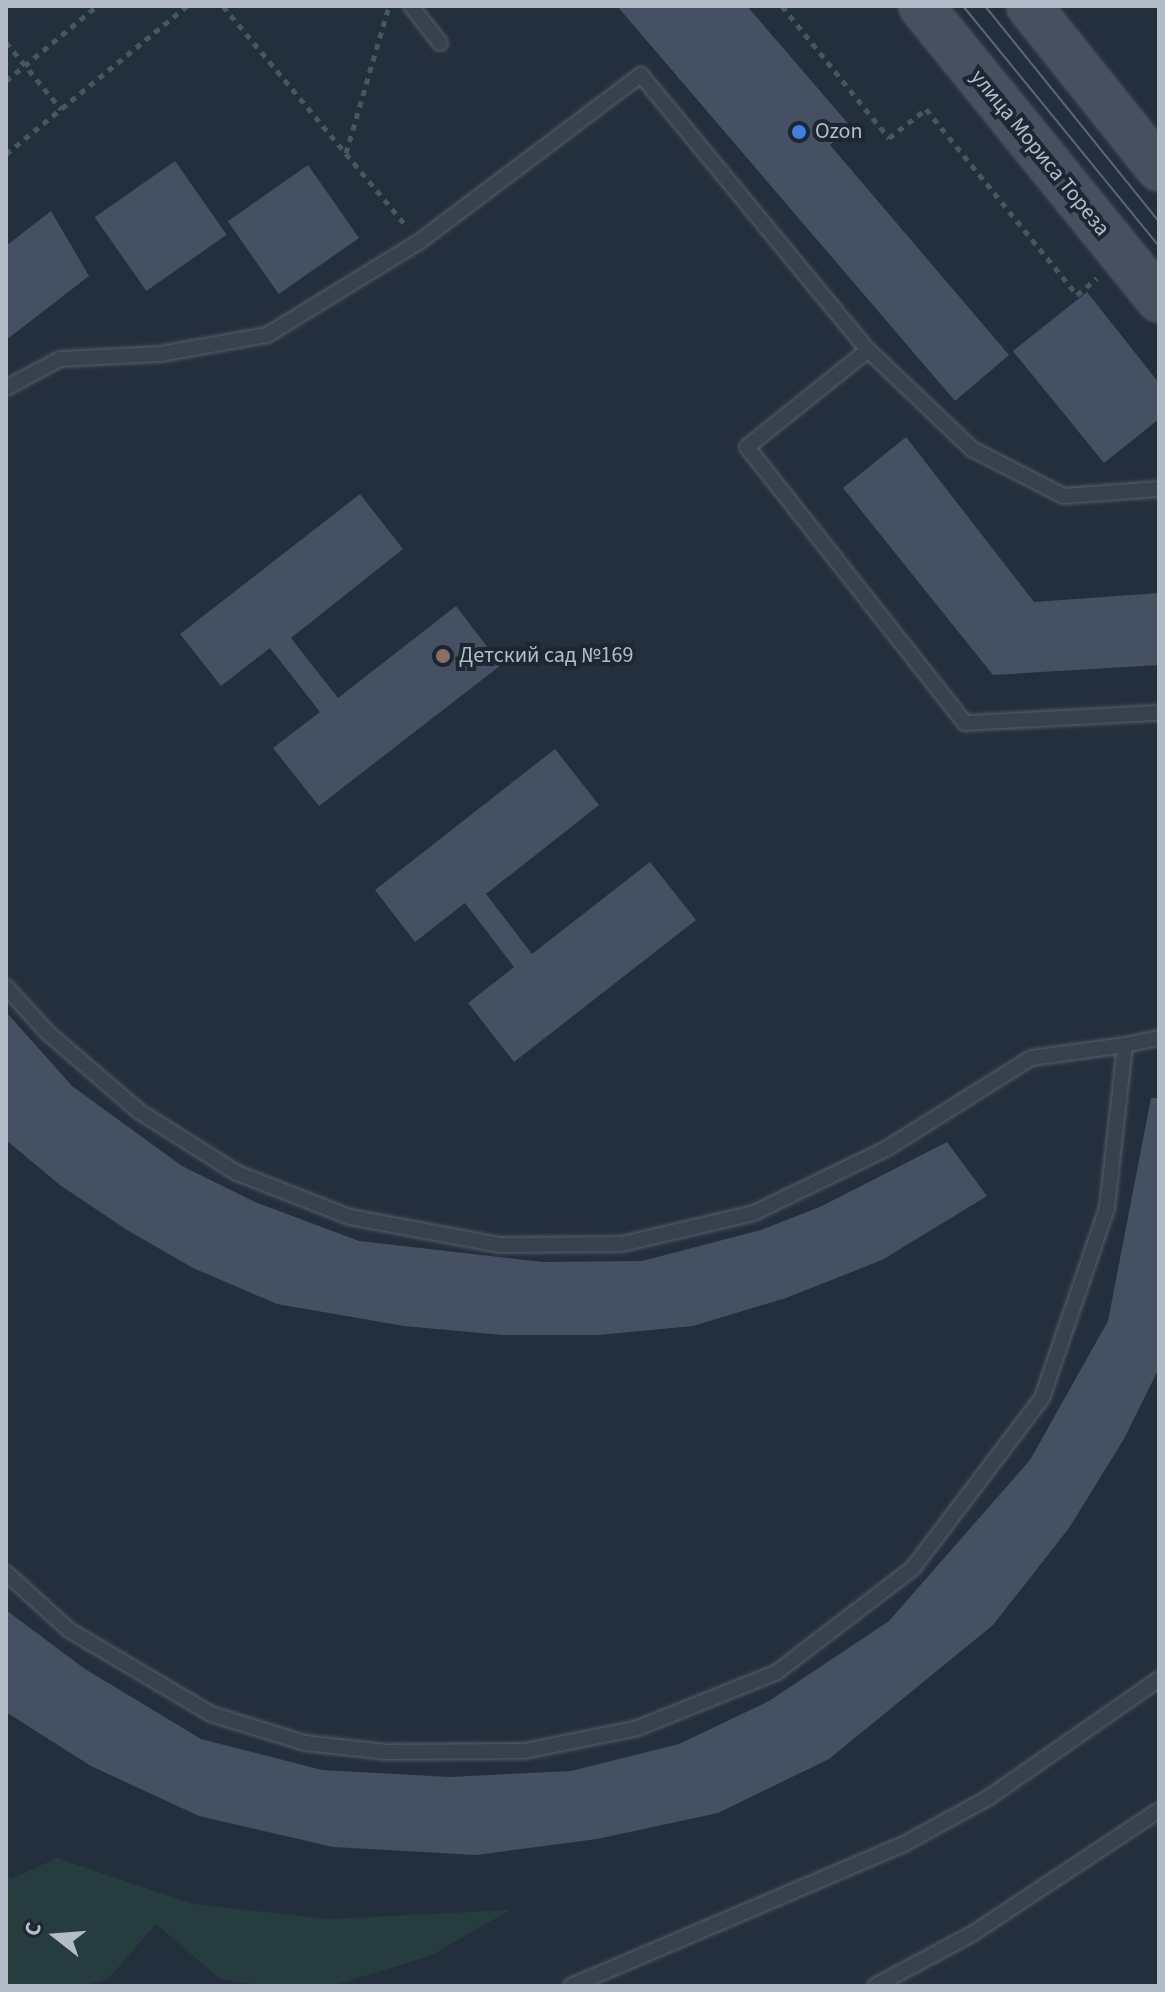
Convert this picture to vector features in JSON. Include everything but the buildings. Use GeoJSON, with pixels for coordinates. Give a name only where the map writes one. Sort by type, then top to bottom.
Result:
{"type":"FeatureCollection","features":[{"type":"Feature","properties":{"kind":"street","name":"улица Мориса Тореза"},"geometry":{"type":"LineString","coordinates":[[921,6],[1159,300]]}},
{"type":"Feature","properties":{"kind":"street"},"geometry":{"type":"LineString","coordinates":[[1029,6],[1159,169]]}},
{"type":"Feature","properties":{"kind":"lane"},"geometry":{"type":"LineString","coordinates":[[411,6],[440,43]]}},
{"type":"Feature","properties":{"kind":"lane"},"geometry":{"type":"LineString","coordinates":[[6,388],[60,359],[160,354],[267,335],[419,242],[641,75],[868,350],[972,449],[1064,496],[1159,489]]}},
{"type":"Feature","properties":{"kind":"lane"},"geometry":{"type":"LineString","coordinates":[[868,350],[747,447],[965,723],[1159,713]]}},
{"type":"Feature","properties":{"kind":"lane"},"geometry":{"type":"LineString","coordinates":[[6,987],[48,1033],[140,1112],[237,1173],[350,1217],[500,1245],[622,1244],[754,1213],[886,1149],[1031,1058],[1159,1038]]}},
{"type":"Feature","properties":{"kind":"lane"},"geometry":{"type":"LineString","coordinates":[[6,1573],[69,1630],[211,1714],[305,1743],[386,1752],[525,1751],[638,1728],[777,1672],[913,1568],[1042,1398],[1107,1208],[1125,1045]]}},
{"type":"Feature","properties":{"kind":"lane"},"geometry":{"type":"LineString","coordinates":[[571,1986],[605,1979],[902,1845],[988,1798],[1159,1679]]}},
{"type":"Feature","properties":{"kind":"lane"},"geometry":{"type":"LineString","coordinates":[[875,1986],[972,1934],[1159,1810]]}},
{"type":"Feature","properties":{"kind":"path"},"geometry":{"type":"LineString","coordinates":[[6,81],[97,6]]}},
{"type":"Feature","properties":{"kind":"path"},"geometry":{"type":"LineString","coordinates":[[6,154],[187,6]]}},
{"type":"Feature","properties":{"kind":"path"},"geometry":{"type":"LineString","coordinates":[[223,6],[419,242]]}},
{"type":"Feature","properties":{"kind":"path"},"geometry":{"type":"LineString","coordinates":[[346,154],[389,6]]}},
{"type":"Feature","properties":{"kind":"path"},"geometry":{"type":"LineString","coordinates":[[782,6],[889,138],[926,109],[1077,295],[1124,256]]}},
{"type":"Feature","properties":{"kind":"path"},"geometry":{"type":"LineString","coordinates":[[6,42],[61,109]]}},
{"type":"Feature","properties":{"kind":"green space"},"geometry":{"type":"Polygon","coordinates":[[[57,1858],[193,1904],[329,1919],[510,1910],[430,1956],[332,1986],[263,1986],[219,1978],[156,1924],[108,1979],[83,1986],[8,1986],[6,1872],[11,1879],[57,1858]]]}},
{"type":"Feature","properties":{"kind":"tram line"},"geometry":{"type":"LineString","coordinates":[[963,6],[1159,246]]}},
{"type":"Feature","properties":{"kind":"tram line"},"geometry":{"type":"LineString","coordinates":[[985,6],[1159,222]]}},
{"type":"Feature","properties":{"kind":"place","name":"Ozon"},"geometry":{"type":"Point","coordinates":[799,132]}},
{"type":"Feature","properties":{"kind":"place","name":"Детский сад №169"},"geometry":{"type":"Point","coordinates":[443,656]}}]}
